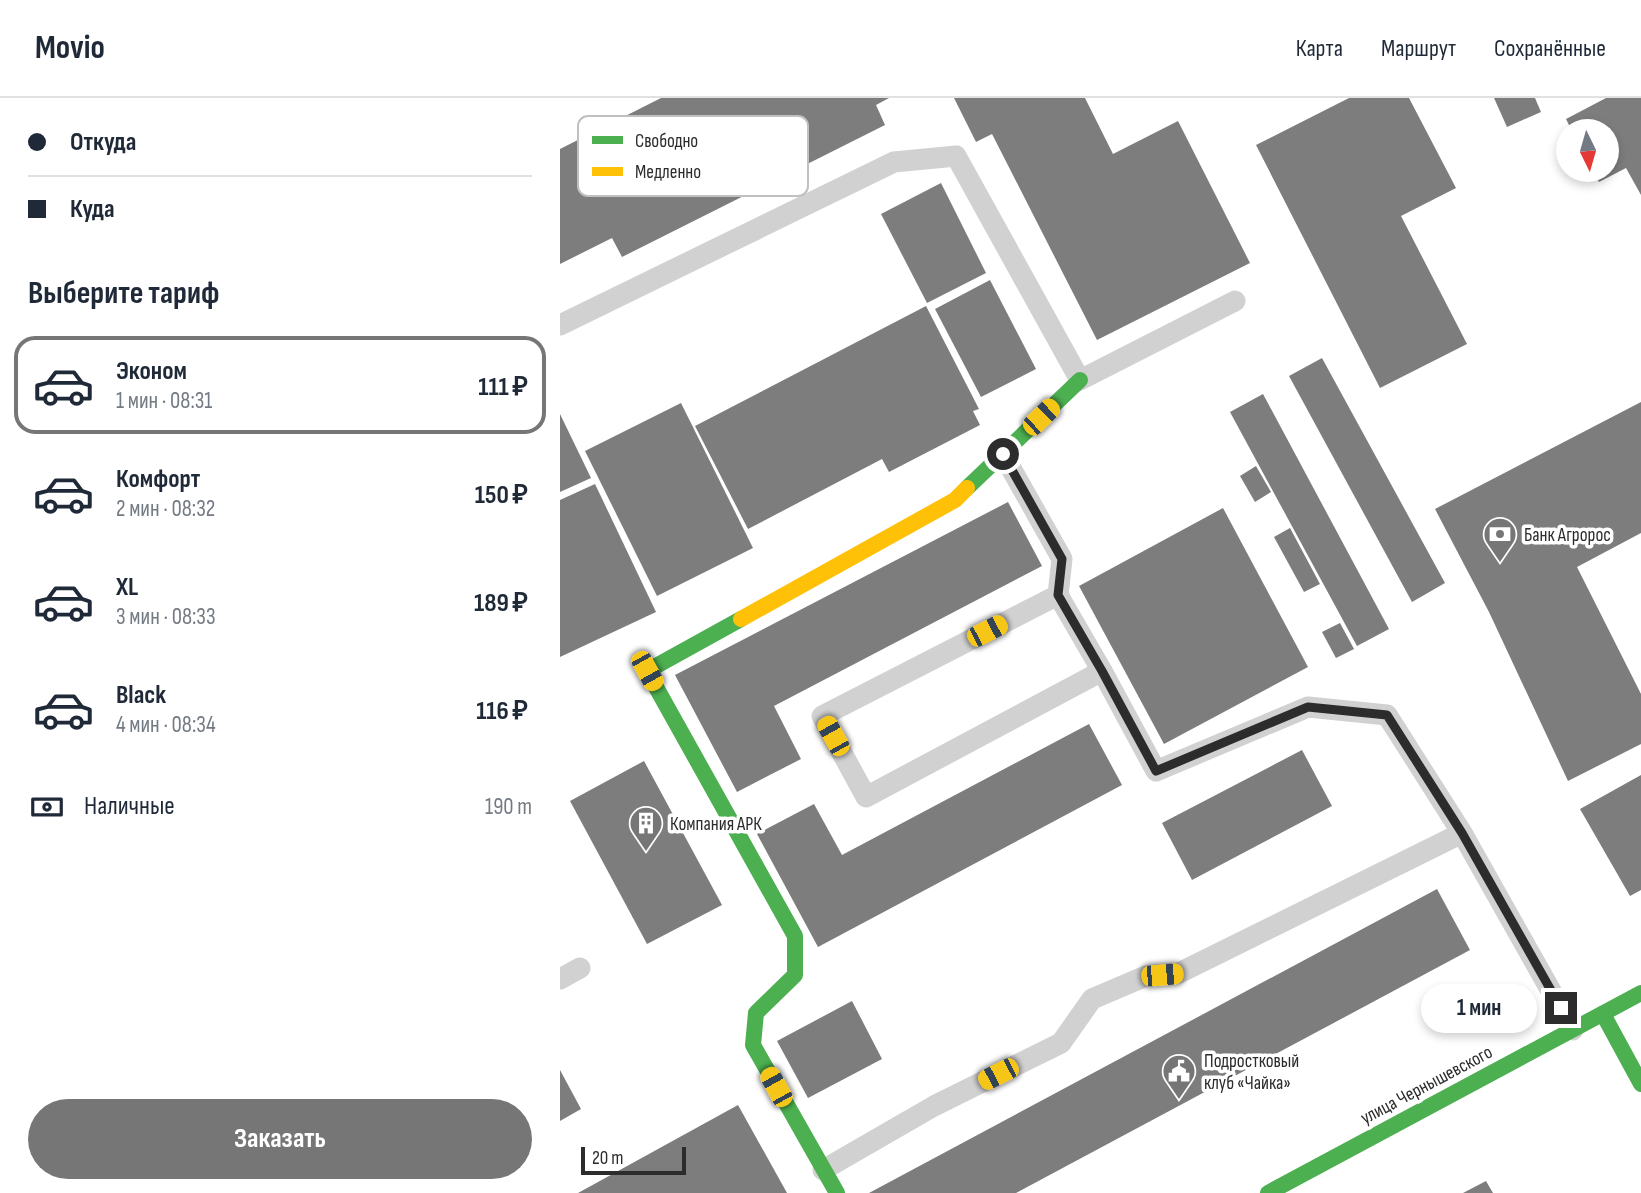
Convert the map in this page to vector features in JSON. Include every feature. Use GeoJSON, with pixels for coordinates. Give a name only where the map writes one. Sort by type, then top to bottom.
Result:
{"type":"FeatureCollection","features":[{"type":"Feature","properties":{"kind":"street"},"geometry":{"type":"LineString","coordinates":[[836,1193],[753,1045],[757,1013],[795,975],[794,936],[647,671],[955,500],[1080,380]]}},
{"type":"Feature","properties":{"kind":"street","name":"улица Чернышевского"},"geometry":{"type":"LineString","coordinates":[[1268,1193],[1641,993]]}},
{"type":"Feature","properties":{"kind":"street"},"geometry":{"type":"LineString","coordinates":[[1603,1014],[1641,1084]]}},
{"type":"Feature","properties":{"kind":"lane"},"geometry":{"type":"LineString","coordinates":[[560,325],[894,162],[956,156],[1080,380],[1235,301]]}},
{"type":"Feature","properties":{"kind":"lane"},"geometry":{"type":"LineString","coordinates":[[1003,454],[1062,559],[1058,595],[1156,771],[1308,707],[1387,715],[1462,833],[1573,1030]]}},
{"type":"Feature","properties":{"kind":"lane"},"geometry":{"type":"LineString","coordinates":[[1058,595],[822,716],[866,797],[1102,671]]}},
{"type":"Feature","properties":{"kind":"lane"},"geometry":{"type":"LineString","coordinates":[[823,1170],[934,1106],[1061,1043],[1092,999],[1146,976],[1178,973],[1462,833]]}},
{"type":"Feature","properties":{"kind":"lane"},"geometry":{"type":"LineString","coordinates":[[560,979],[580,968]]}},
{"type":"Feature","properties":{"kind":"building"},"geometry":{"type":"Polygon","coordinates":[[[661,98],[889,98],[876,105],[885,125],[808,164],[808,116],[625,116],[661,98]]]}},
{"type":"Feature","properties":{"kind":"building"},"geometry":{"type":"Polygon","coordinates":[[[954,98],[1085,98],[1113,154],[1178,121],[1250,263],[1097,340],[992,134],[976,142],[954,98]]]}},
{"type":"Feature","properties":{"kind":"building"},"geometry":{"type":"Polygon","coordinates":[[[1349,98],[1409,98],[1456,188],[1401,216],[1467,344],[1380,388],[1256,145],[1349,98]]]}},
{"type":"Feature","properties":{"kind":"building"},"geometry":{"type":"Polygon","coordinates":[[[1494,98],[1535,98],[1541,112],[1507,127],[1494,98]]]}},
{"type":"Feature","properties":{"kind":"building"},"geometry":{"type":"Polygon","coordinates":[[[1606,98],[1641,98],[1641,195],[1626,168],[1619,172],[1619,119],[1566,119],[1606,98]]]}},
{"type":"Feature","properties":{"kind":"building"},"geometry":{"type":"Polygon","coordinates":[[[578,140],[578,196],[744,196],[622,257],[612,238],[560,264],[560,149],[578,140]]]}},
{"type":"Feature","properties":{"kind":"building"},"geometry":{"type":"Polygon","coordinates":[[[941,183],[986,273],[927,303],[881,214],[941,183]]]}},
{"type":"Feature","properties":{"kind":"building"},"geometry":{"type":"Polygon","coordinates":[[[990,280],[1036,369],[981,397],[935,309],[990,280]]]}},
{"type":"Feature","properties":{"kind":"building"},"geometry":{"type":"Polygon","coordinates":[[[926,306],[979,409],[973,411],[980,425],[889,472],[882,459],[748,529],[695,426],[926,306]]]}},
{"type":"Feature","properties":{"kind":"building"},"geometry":{"type":"Polygon","coordinates":[[[1322,358],[1445,583],[1412,602],[1289,376],[1322,358]]]}},
{"type":"Feature","properties":{"kind":"building"},"geometry":{"type":"Polygon","coordinates":[[[1263,394],[1389,629],[1357,646],[1230,412],[1263,394]]]}},
{"type":"Feature","properties":{"kind":"building"},"geometry":{"type":"Polygon","coordinates":[[[1641,402],[1641,533],[1577,567],[1641,694],[1641,744],[1568,781],[1489,612],[1435,509],[1641,402]]]}},
{"type":"Feature","properties":{"kind":"building"},"geometry":{"type":"Polygon","coordinates":[[[681,403],[753,548],[657,596],[585,451],[681,403]]]}},
{"type":"Feature","properties":{"kind":"building"},"geometry":{"type":"Polygon","coordinates":[[[560,414],[591,478],[560,492],[560,414]]]}},
{"type":"Feature","properties":{"kind":"building"},"geometry":{"type":"Polygon","coordinates":[[[1256,466],[1271,492],[1255,502],[1240,476],[1256,466]]]}},
{"type":"Feature","properties":{"kind":"building"},"geometry":{"type":"Polygon","coordinates":[[[595,484],[656,612],[560,657],[560,500],[595,484]]]}},
{"type":"Feature","properties":{"kind":"building"},"geometry":{"type":"Polygon","coordinates":[[[1008,502],[1042,566],[774,706],[801,759],[737,792],[675,675],[1008,502]]]}},
{"type":"Feature","properties":{"kind":"building"},"geometry":{"type":"Polygon","coordinates":[[[1223,508],[1308,667],[1164,744],[1079,586],[1223,508]]]}},
{"type":"Feature","properties":{"kind":"building"},"geometry":{"type":"Polygon","coordinates":[[[1290,528],[1320,584],[1304,592],[1274,537],[1290,528]]]}},
{"type":"Feature","properties":{"kind":"building"},"geometry":{"type":"Polygon","coordinates":[[[1340,623],[1354,649],[1336,658],[1322,632],[1340,623]]]}},
{"type":"Feature","properties":{"kind":"building"},"geometry":{"type":"Polygon","coordinates":[[[1089,724],[1122,785],[818,947],[757,834],[814,804],[842,855],[1089,724]]]}},
{"type":"Feature","properties":{"kind":"building"},"geometry":{"type":"Polygon","coordinates":[[[1302,750],[1332,806],[1192,880],[1162,823],[1302,750]]]}},
{"type":"Feature","properties":{"kind":"building","name":"Компания АРК"},"geometry":{"type":"Polygon","coordinates":[[[644,761],[722,905],[647,944],[570,801],[644,761]]]}},
{"type":"Feature","properties":{"kind":"building"},"geometry":{"type":"Polygon","coordinates":[[[1641,775],[1641,890],[1630,896],[1580,809],[1641,775]]]}},
{"type":"Feature","properties":{"kind":"building"},"geometry":{"type":"Polygon","coordinates":[[[1437,889],[1470,950],[1016,1193],[869,1193],[1437,889]]]}},
{"type":"Feature","properties":{"kind":"building"},"geometry":{"type":"Polygon","coordinates":[[[852,1001],[882,1059],[808,1098],[777,1041],[852,1001]]]}},
{"type":"Feature","properties":{"kind":"building"},"geometry":{"type":"Polygon","coordinates":[[[560,1070],[581,1109],[560,1121],[560,1070]]]}},
{"type":"Feature","properties":{"kind":"building"},"geometry":{"type":"Polygon","coordinates":[[[738,1105],[787,1193],[578,1193],[738,1105]]]}},
{"type":"Feature","properties":{"kind":"building"},"geometry":{"type":"Polygon","coordinates":[[[1486,1181],[1493,1193],[1463,1193],[1486,1181]]]}},
{"type":"Feature","properties":{"kind":"traffic: fast"},"geometry":{"type":"LineString","coordinates":[[967,488],[1080,380]]}},
{"type":"Feature","properties":{"kind":"traffic: fast"},"geometry":{"type":"LineString","coordinates":[[741,619],[647,671],[795,936],[795,975],[756,1013],[753,1045],[837,1193]]}},
{"type":"Feature","properties":{"kind":"traffic: fast"},"geometry":{"type":"LineString","coordinates":[[1268,1193],[1641,993]]}},
{"type":"Feature","properties":{"kind":"traffic: fast"},"geometry":{"type":"LineString","coordinates":[[1603,1014],[1641,1084]]}},
{"type":"Feature","properties":{"kind":"traffic: slow"},"geometry":{"type":"LineString","coordinates":[[741,619],[955,500],[967,488]]}},
{"type":"Feature","properties":{"kind":"place","name":"Банк Агророс"},"geometry":{"type":"Point","coordinates":[1500,564]}},
{"type":"Feature","properties":{"kind":"place","name":"Компания АРК"},"geometry":{"type":"Point","coordinates":[646,853]}},
{"type":"Feature","properties":{"kind":"place","name":"Подростковый клуб «Чайка»"},"geometry":{"type":"Point","coordinates":[1179,1101]}},
{"type":"Feature","properties":{"kind":"route"},"geometry":{"type":"LineString","coordinates":[[1003,454],[1062,559],[1058,595],[1156,771],[1308,707],[1387,715],[1462,833],[1561,1008]]}}]}
